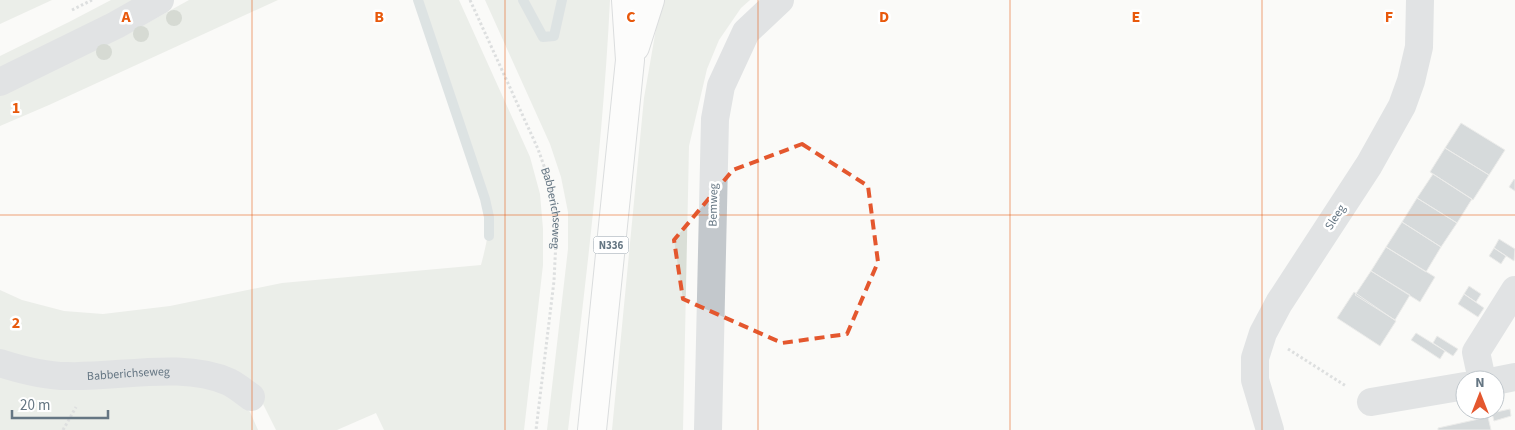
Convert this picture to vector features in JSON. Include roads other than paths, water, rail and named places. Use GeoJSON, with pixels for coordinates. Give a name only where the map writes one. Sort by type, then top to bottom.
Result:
{"type":"FeatureCollection","features":[{"type":"Feature","properties":{"kind":"main road","name":"N336"},"geometry":{"type":"LineString","coordinates":[[592,430],[630,60],[626,0]]}},
{"type":"Feature","properties":{"kind":"main road","name":"N336"},"geometry":{"type":"LineString","coordinates":[[630,60],[650,0]]}},
{"type":"Feature","properties":{"kind":"street"},"geometry":{"type":"LineString","coordinates":[[0,82],[116,25],[160,0]]}},
{"type":"Feature","properties":{"kind":"street","name":"Bemweg"},"geometry":{"type":"LineString","coordinates":[[708,430],[715,119],[721,86],[746,32],[780,0]]}},
{"type":"Feature","properties":{"kind":"street","name":"Sleeg"},"geometry":{"type":"LineString","coordinates":[[1270,430],[1255,380],[1255,358],[1263,333],[1279,303],[1369,164],[1402,106],[1412,82],[1419,47],[1420,0]]}},
{"type":"Feature","properties":{"kind":"street"},"geometry":{"type":"LineString","coordinates":[[1480,370],[1476,352],[1515,290]]}},
{"type":"Feature","properties":{"kind":"street","name":"Babberichseweg"},"geometry":{"type":"LineString","coordinates":[[0,363],[29,372],[67,376],[183,372],[210,375],[231,383],[251,397]]}},
{"type":"Feature","properties":{"kind":"street"},"geometry":{"type":"LineString","coordinates":[[1371,402],[1455,388]]}},
{"type":"Feature","properties":{"kind":"waterway"},"geometry":{"type":"LineString","coordinates":[[418,0],[485,199],[489,217],[489,236]]}},
{"type":"Feature","properties":{"kind":"waterway"},"geometry":{"type":"LineString","coordinates":[[523,0],[543,37],[554,36],[562,0]]}}]}
